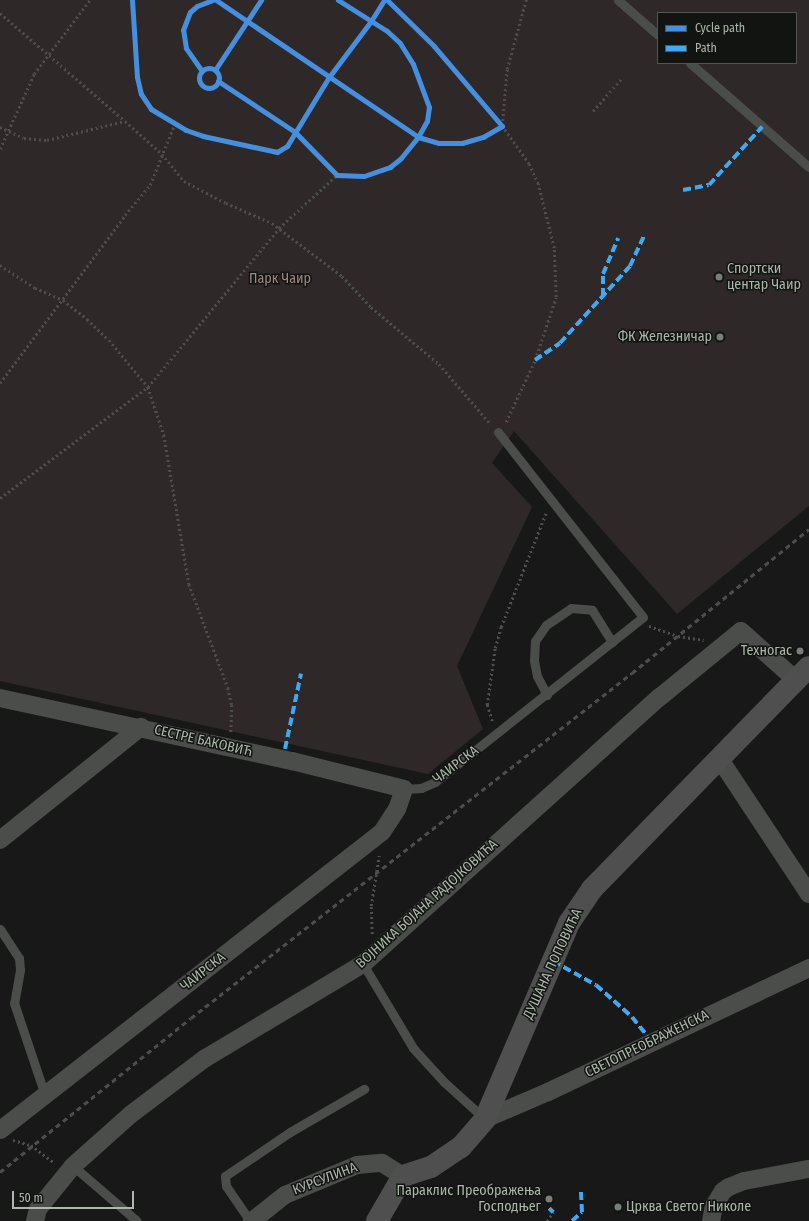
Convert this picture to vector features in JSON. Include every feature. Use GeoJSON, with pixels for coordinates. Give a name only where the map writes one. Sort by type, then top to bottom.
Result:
{"type":"FeatureCollection","features":[{"type":"Feature","properties":{"kind":"street","name":"ВОЈНИКА БОЈАНА РАДОЈКОВИЋА"},"geometry":{"type":"LineString","coordinates":[[34,1221],[38,1209],[74,1166],[167,1085],[204,1059],[363,964],[660,697],[741,631],[803,673]]}},
{"type":"Feature","properties":{"kind":"street","name":"ДУШАНА ПОПОВИЋА"},"geometry":{"type":"LineString","coordinates":[[403,1176],[431,1167],[461,1147],[485,1118],[569,923],[592,889],[803,673]]}},
{"type":"Feature","properties":{"kind":"street","name":"СЕСТРЕ БАКОВИЋ"},"geometry":{"type":"LineString","coordinates":[[0,698],[141,727],[404,789]]}},
{"type":"Feature","properties":{"kind":"street"},"geometry":{"type":"LineString","coordinates":[[0,840],[141,727]]}},
{"type":"Feature","properties":{"kind":"street"},"geometry":{"type":"LineString","coordinates":[[719,758],[809,894]]}},
{"type":"Feature","properties":{"kind":"street","name":"ЧАИРСКА"},"geometry":{"type":"LineString","coordinates":[[3,1134],[45,1095],[382,832],[397,809],[404,789]]}},
{"type":"Feature","properties":{"kind":"street","name":"СВЕТОПРЕОБРАЖЕНСКА"},"geometry":{"type":"LineString","coordinates":[[485,1118],[548,1092],[809,968]]}},
{"type":"Feature","properties":{"kind":"street","name":"КУРСУЛИНА"},"geometry":{"type":"LineString","coordinates":[[251,1221],[285,1195],[357,1165],[382,1163],[403,1176]]}},
{"type":"Feature","properties":{"kind":"street"},"geometry":{"type":"LineString","coordinates":[[711,1221],[714,1206],[723,1191],[730,1187],[744,1181],[809,1169]]}},
{"type":"Feature","properties":{"kind":"street"},"geometry":{"type":"LineString","coordinates":[[377,1221],[403,1176]]}},
{"type":"Feature","properties":{"kind":"lane"},"geometry":{"type":"LineString","coordinates":[[618,0],[657,34]]}},
{"type":"Feature","properties":{"kind":"lane"},"geometry":{"type":"LineString","coordinates":[[691,64],[809,167]]}},
{"type":"Feature","properties":{"kind":"lane"},"geometry":{"type":"LineString","coordinates":[[498,432],[643,617]]}},
{"type":"Feature","properties":{"kind":"lane"},"geometry":{"type":"LineString","coordinates":[[547,695],[537,676],[534,660],[535,641],[546,625],[571,608],[592,610],[612,642]]}},
{"type":"Feature","properties":{"kind":"lane","name":"ЧАИРСКА"},"geometry":{"type":"LineString","coordinates":[[404,789],[412,790],[432,784],[547,695],[643,617]]}},
{"type":"Feature","properties":{"kind":"lane"},"geometry":{"type":"LineString","coordinates":[[0,929],[19,958],[20,970],[14,1003],[45,1095]]}},
{"type":"Feature","properties":{"kind":"lane"},"geometry":{"type":"LineString","coordinates":[[363,964],[413,1048],[444,1082],[485,1118]]}},
{"type":"Feature","properties":{"kind":"lane"},"geometry":{"type":"LineString","coordinates":[[251,1221],[226,1186],[225,1176],[290,1132],[364,1090]]}},
{"type":"Feature","properties":{"kind":"lane"},"geometry":{"type":"LineString","coordinates":[[74,1166],[137,1221]]}},
{"type":"Feature","properties":{"kind":"path"},"geometry":{"type":"LineString","coordinates":[[0,148],[34,74],[90,0]]}},
{"type":"Feature","properties":{"kind":"path"},"geometry":{"type":"LineString","coordinates":[[500,128],[507,69],[526,0]]}},
{"type":"Feature","properties":{"kind":"path"},"geometry":{"type":"LineString","coordinates":[[0,13],[49,53],[162,154],[176,172],[193,186],[262,217],[279,228],[342,276],[371,307],[439,364],[498,432],[512,412],[535,360],[551,316],[556,297],[556,275],[554,248],[538,184],[529,164],[500,128],[497,121]]}},
{"type":"Feature","properties":{"kind":"path"},"geometry":{"type":"LineString","coordinates":[[593,111],[622,78]]}},
{"type":"Feature","properties":{"kind":"path"},"geometry":{"type":"LineString","coordinates":[[0,383],[125,215],[150,185],[172,122],[180,117]]}},
{"type":"Feature","properties":{"kind":"path"},"geometry":{"type":"LineString","coordinates":[[0,127],[24,138],[47,140],[125,121]]}},
{"type":"Feature","properties":{"kind":"path"},"geometry":{"type":"LineString","coordinates":[[172,122],[180,127]]}},
{"type":"Feature","properties":{"kind":"path"},"geometry":{"type":"LineString","coordinates":[[332,169],[337,175]]}},
{"type":"Feature","properties":{"kind":"path"},"geometry":{"type":"LineString","coordinates":[[0,498],[148,387],[279,228],[337,175],[344,175]]}},
{"type":"Feature","properties":{"kind":"path"},"geometry":{"type":"LineString","coordinates":[[0,265],[35,288],[63,300],[109,340],[148,387],[164,435],[189,584],[229,694],[232,720],[230,738]]}},
{"type":"Feature","properties":{"kind":"path"},"geometry":{"type":"LineString","coordinates":[[492,724],[487,705],[495,648],[501,627],[551,500]]}},
{"type":"Feature","properties":{"kind":"path"},"geometry":{"type":"LineString","coordinates":[[643,617],[650,627],[662,632],[724,645]]}},
{"type":"Feature","properties":{"kind":"path"},"geometry":{"type":"LineString","coordinates":[[371,906],[382,832]]}},
{"type":"Feature","properties":{"kind":"path"},"geometry":{"type":"LineString","coordinates":[[3,1134],[31,1145],[51,1162],[74,1166]]}},
{"type":"Feature","properties":{"kind":"path"},"geometry":{"type":"LineString","coordinates":[[547,1221],[553,1212]]}},
{"type":"Feature","properties":{"kind":"green space","name":"Парк Чаир"},"geometry":{"type":"Polygon","coordinates":[[[0,0],[809,0],[809,506],[677,614],[514,431],[492,463],[532,507],[457,666],[483,729],[428,774],[0,681],[0,0]]]}},
{"type":"Feature","properties":{"kind":"railway"},"geometry":{"type":"LineString","coordinates":[[0,1172],[191,1018],[632,673],[809,529]]}},
{"type":"Feature","properties":{"kind":"marked path"},"geometry":{"type":"LineString","coordinates":[[683,190],[709,185],[762,127]]}},
{"type":"Feature","properties":{"kind":"marked path"},"geometry":{"type":"LineString","coordinates":[[535,360],[560,343],[630,266],[644,236]]}},
{"type":"Feature","properties":{"kind":"marked path"},"geometry":{"type":"LineString","coordinates":[[603,296],[603,274],[618,238]]}},
{"type":"Feature","properties":{"kind":"marked path"},"geometry":{"type":"LineString","coordinates":[[285,749],[301,674]]}},
{"type":"Feature","properties":{"kind":"marked path"},"geometry":{"type":"LineString","coordinates":[[553,961],[596,985],[632,1017],[652,1042]]}},
{"type":"Feature","properties":{"kind":"marked path"},"geometry":{"type":"LineString","coordinates":[[572,1221],[582,1212],[581,1191]]}},
{"type":"Feature","properties":{"kind":"marked path"},"geometry":{"type":"LineString","coordinates":[[549,1208],[553,1212]]}},
{"type":"Feature","properties":{"kind":"cycle path"},"geometry":{"type":"LineString","coordinates":[[132,0],[137,77],[141,94],[151,109],[186,130],[203,136],[277,152],[287,146],[329,77],[371,21],[384,0]]}},
{"type":"Feature","properties":{"kind":"cycle path"},"geometry":{"type":"LineString","coordinates":[[202,71],[186,48],[183,30],[190,12],[197,6],[213,0]]}},
{"type":"Feature","properties":{"kind":"cycle path"},"geometry":{"type":"LineString","coordinates":[[216,0],[418,137],[439,143],[462,143],[483,137],[502,126],[434,46],[387,0]]}},
{"type":"Feature","properties":{"kind":"cycle path"},"geometry":{"type":"LineString","coordinates":[[215,70],[261,0]]}},
{"type":"Feature","properties":{"kind":"cycle path"},"geometry":{"type":"LineString","coordinates":[[218,81],[295,132],[337,175],[364,176],[390,167],[401,158],[418,137],[427,121],[429,107],[413,64],[400,43],[387,31],[338,0]]}},
{"type":"Feature","properties":{"kind":"cycle path"},"geometry":{"type":"LineString","coordinates":[[209,68],[216,71],[219,78],[216,85],[209,88],[202,85],[199,78],[202,71],[209,68]]}},
{"type":"Feature","properties":{"kind":"place","name":"Спортски центар Чаир"},"geometry":{"type":"Point","coordinates":[719,277]}},
{"type":"Feature","properties":{"kind":"place","name":"ФК Железничар"},"geometry":{"type":"Point","coordinates":[720,337]}},
{"type":"Feature","properties":{"kind":"place","name":"Техногас"},"geometry":{"type":"Point","coordinates":[800,651]}},
{"type":"Feature","properties":{"kind":"place","name":"Параклис Преображења Господњег"},"geometry":{"type":"Point","coordinates":[549,1199]}},
{"type":"Feature","properties":{"kind":"place","name":"Црква Светог Николе"},"geometry":{"type":"Point","coordinates":[618,1207]}}]}
